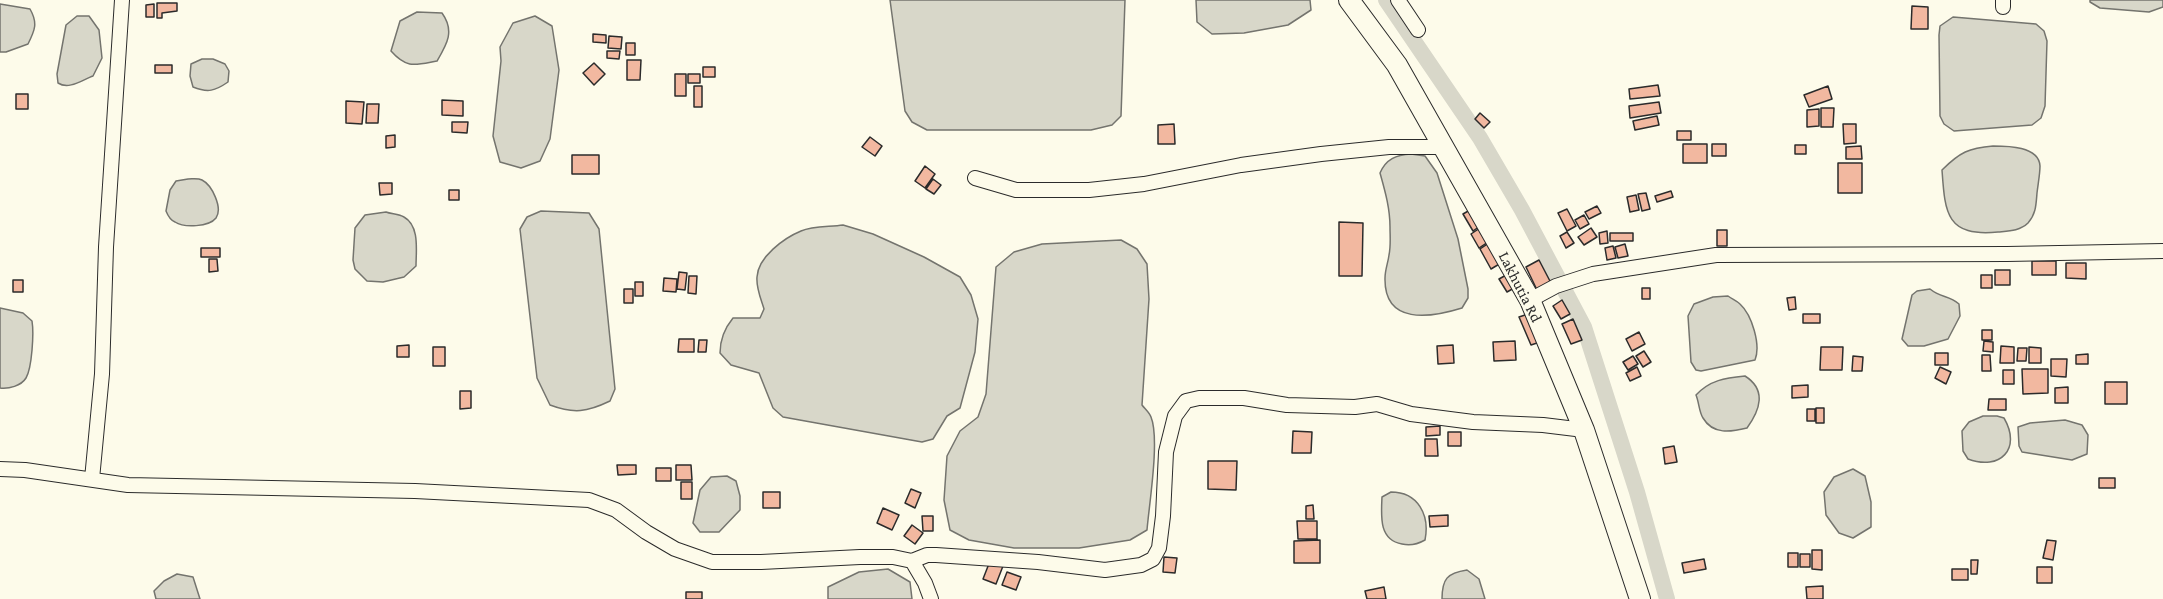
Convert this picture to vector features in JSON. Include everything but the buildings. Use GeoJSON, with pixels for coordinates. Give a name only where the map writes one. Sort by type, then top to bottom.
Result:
{"type":"FeatureCollection","features":[{"type":"Feature","properties":{"kind":"street"},"geometry":{"type":"LineString","coordinates":[[92,479],[102,374],[106,247],[122,0]]}},
{"type":"Feature","properties":{"kind":"street","name":"Lakhutia Rd"},"geometry":{"type":"LineString","coordinates":[[1349,0],[1397,65],[1530,300],[1584,430],[1640,599]]}},
{"type":"Feature","properties":{"kind":"street"},"geometry":{"type":"LineString","coordinates":[[1398,0],[1418,30]]}},
{"type":"Feature","properties":{"kind":"street"},"geometry":{"type":"LineString","coordinates":[[975,178],[1016,190],[1089,190],[1144,184],[1241,165],[1322,154],[1389,147],[1443,147]]}},
{"type":"Feature","properties":{"kind":"street"},"geometry":{"type":"LineString","coordinates":[[1530,300],[1556,286],[1593,274],[1716,255],[2163,251]]}},
{"type":"Feature","properties":{"kind":"street"},"geometry":{"type":"LineString","coordinates":[[0,469],[26,470],[128,485],[415,491],[589,500],[616,510],[646,532],[675,549],[712,562],[860,557],[893,557],[912,561],[927,555],[936,555],[1038,562],[1105,570],[1141,565],[1153,559],[1159,548],[1166,452],[1175,416],[1186,400],[1244,398],[1287,405],[1377,405],[1410,414],[1473,422],[1543,425],[1584,430]]}},
{"type":"Feature","properties":{"kind":"street"},"geometry":{"type":"LineString","coordinates":[[912,561],[931,599]]}},
{"type":"Feature","properties":{"kind":"shaded area"},"geometry":{"type":"Polygon","coordinates":[[[890,0],[1125,0],[1121,116],[1112,125],[1091,130],[927,130],[912,122],[905,111],[890,0]]]}},
{"type":"Feature","properties":{"kind":"shaded area"},"geometry":{"type":"Polygon","coordinates":[[[1196,0],[1310,0],[1311,10],[1288,25],[1244,33],[1212,34],[1197,22],[1196,0]]]}},
{"type":"Feature","properties":{"kind":"shaded area"},"geometry":{"type":"Polygon","coordinates":[[[2090,0],[2163,0],[2163,7],[2149,12],[2100,8],[2090,0]]]}},
{"type":"Feature","properties":{"kind":"shaded area"},"geometry":{"type":"Polygon","coordinates":[[[0,4],[30,9],[35,26],[28,44],[0,52],[0,4]]]}},
{"type":"Feature","properties":{"kind":"shaded area"},"geometry":{"type":"Polygon","coordinates":[[[417,12],[442,13],[446,20],[448,37],[437,61],[423,64],[407,63],[391,51],[400,21],[417,12]]]}},
{"type":"Feature","properties":{"kind":"shaded area"},"geometry":{"type":"Polygon","coordinates":[[[77,16],[89,16],[99,30],[102,58],[93,76],[76,84],[62,85],[58,83],[57,74],[66,25],[77,16]]]}},
{"type":"Feature","properties":{"kind":"shaded area"},"geometry":{"type":"Polygon","coordinates":[[[535,16],[552,26],[559,70],[550,139],[540,161],[521,168],[500,162],[493,136],[501,61],[500,47],[513,23],[535,16]]]}},
{"type":"Feature","properties":{"kind":"shaded area"},"geometry":{"type":"Polygon","coordinates":[[[1953,17],[2036,24],[2044,31],[2047,41],[2045,106],[2041,118],[2032,125],[1954,131],[1944,124],[1940,116],[1939,35],[1940,26],[1953,17]]]}},
{"type":"Feature","properties":{"kind":"shaded area"},"geometry":{"type":"Polygon","coordinates":[[[202,59],[213,59],[225,64],[229,71],[228,82],[211,90],[193,87],[190,76],[191,64],[202,59]]]}},
{"type":"Feature","properties":{"kind":"shaded area"},"geometry":{"type":"Polygon","coordinates":[[[1993,146],[2021,148],[2034,154],[2038,159],[2040,172],[2036,205],[2031,220],[2025,226],[2006,231],[1981,233],[1958,226],[1952,219],[1947,210],[1942,170],[1965,152],[1993,146]]]}},
{"type":"Feature","properties":{"kind":"shaded area"},"geometry":{"type":"Polygon","coordinates":[[[1411,154],[1425,156],[1437,173],[1458,239],[1468,298],[1462,308],[1449,312],[1423,315],[1400,311],[1392,304],[1387,293],[1385,272],[1390,248],[1390,220],[1380,173],[1385,164],[1392,159],[1411,154]]]}},
{"type":"Feature","properties":{"kind":"shaded area"},"geometry":{"type":"Polygon","coordinates":[[[202,180],[213,192],[218,214],[213,221],[196,226],[184,225],[173,221],[168,216],[166,211],[170,190],[176,181],[202,180]]]}},
{"type":"Feature","properties":{"kind":"shaded area"},"geometry":{"type":"Polygon","coordinates":[[[541,211],[589,213],[599,229],[615,389],[610,401],[594,408],[573,411],[550,405],[537,378],[520,229],[527,217],[541,211]]]}},
{"type":"Feature","properties":{"kind":"shaded area"},"geometry":{"type":"Polygon","coordinates":[[[386,212],[404,217],[413,226],[416,239],[416,266],[404,277],[383,282],[367,281],[355,269],[353,260],[355,228],[365,215],[386,212]]]}},
{"type":"Feature","properties":{"kind":"shaded area"},"geometry":{"type":"Polygon","coordinates":[[[843,225],[873,234],[924,257],[960,277],[971,295],[978,319],[975,352],[960,408],[947,416],[933,439],[922,442],[783,417],[773,408],[759,373],[731,365],[720,353],[723,334],[733,318],[760,318],[764,309],[758,289],[758,270],[773,249],[787,238],[806,229],[843,225]]]}},
{"type":"Feature","properties":{"kind":"shaded area"},"geometry":{"type":"Polygon","coordinates":[[[1121,240],[1137,249],[1147,264],[1149,299],[1142,405],[1151,417],[1154,440],[1147,530],[1130,540],[1079,548],[1014,548],[969,540],[950,530],[944,500],[947,456],[960,431],[978,417],[986,394],[996,267],[1014,252],[1042,244],[1121,240]]]}},
{"type":"Feature","properties":{"kind":"shaded area"},"geometry":{"type":"Polygon","coordinates":[[[1930,289],[1959,304],[1960,316],[1948,339],[1924,346],[1908,346],[1902,339],[1912,295],[1917,291],[1930,289]]]}},
{"type":"Feature","properties":{"kind":"shaded area"},"geometry":{"type":"Polygon","coordinates":[[[1728,296],[1740,304],[1752,323],[1757,346],[1755,360],[1701,371],[1696,370],[1691,362],[1688,316],[1694,304],[1713,297],[1728,296]]]}},
{"type":"Feature","properties":{"kind":"shaded area"},"geometry":{"type":"Polygon","coordinates":[[[0,308],[23,313],[32,321],[33,326],[30,367],[26,378],[21,383],[7,388],[0,388],[0,308]]]}},
{"type":"Feature","properties":{"kind":"shaded area"},"geometry":{"type":"Polygon","coordinates":[[[1745,376],[1752,382],[1759,394],[1758,407],[1752,421],[1747,428],[1735,431],[1717,430],[1702,416],[1696,395],[1718,381],[1745,376]]]}},
{"type":"Feature","properties":{"kind":"shaded area"},"geometry":{"type":"Polygon","coordinates":[[[1983,416],[2004,418],[2009,429],[2009,448],[2005,455],[1990,462],[1968,459],[1963,451],[1962,431],[1969,422],[1983,416]]]}},
{"type":"Feature","properties":{"kind":"shaded area"},"geometry":{"type":"Polygon","coordinates":[[[2065,420],[2082,425],[2088,435],[2087,454],[2072,460],[2022,452],[2019,446],[2018,427],[2030,423],[2065,420]]]}},
{"type":"Feature","properties":{"kind":"shaded area"},"geometry":{"type":"Polygon","coordinates":[[[1853,469],[1865,476],[1871,502],[1871,527],[1853,538],[1839,533],[1826,515],[1824,492],[1834,477],[1853,469]]]}},
{"type":"Feature","properties":{"kind":"shaded area"},"geometry":{"type":"Polygon","coordinates":[[[727,476],[736,481],[740,496],[740,510],[719,532],[700,532],[693,523],[700,490],[711,477],[727,476]]]}},
{"type":"Feature","properties":{"kind":"shaded area"},"geometry":{"type":"Polygon","coordinates":[[[1391,492],[1408,496],[1420,507],[1426,522],[1425,540],[1405,545],[1394,542],[1385,533],[1382,520],[1382,497],[1391,492]]]}},
{"type":"Feature","properties":{"kind":"shaded area"},"geometry":{"type":"Polygon","coordinates":[[[888,569],[910,582],[912,599],[828,599],[828,587],[859,572],[888,569]]]}},
{"type":"Feature","properties":{"kind":"shaded area"},"geometry":{"type":"Polygon","coordinates":[[[1467,570],[1479,579],[1485,599],[1442,599],[1443,586],[1447,578],[1467,570]]]}},
{"type":"Feature","properties":{"kind":"shaded area"},"geometry":{"type":"Polygon","coordinates":[[[177,574],[193,577],[200,599],[156,599],[154,591],[164,581],[177,574]]]}},
{"type":"Feature","properties":{"kind":"waterway"},"geometry":{"type":"LineString","coordinates":[[1386,0],[1480,138],[1522,210],[1584,327],[1637,492],[1667,599]]}}]}
